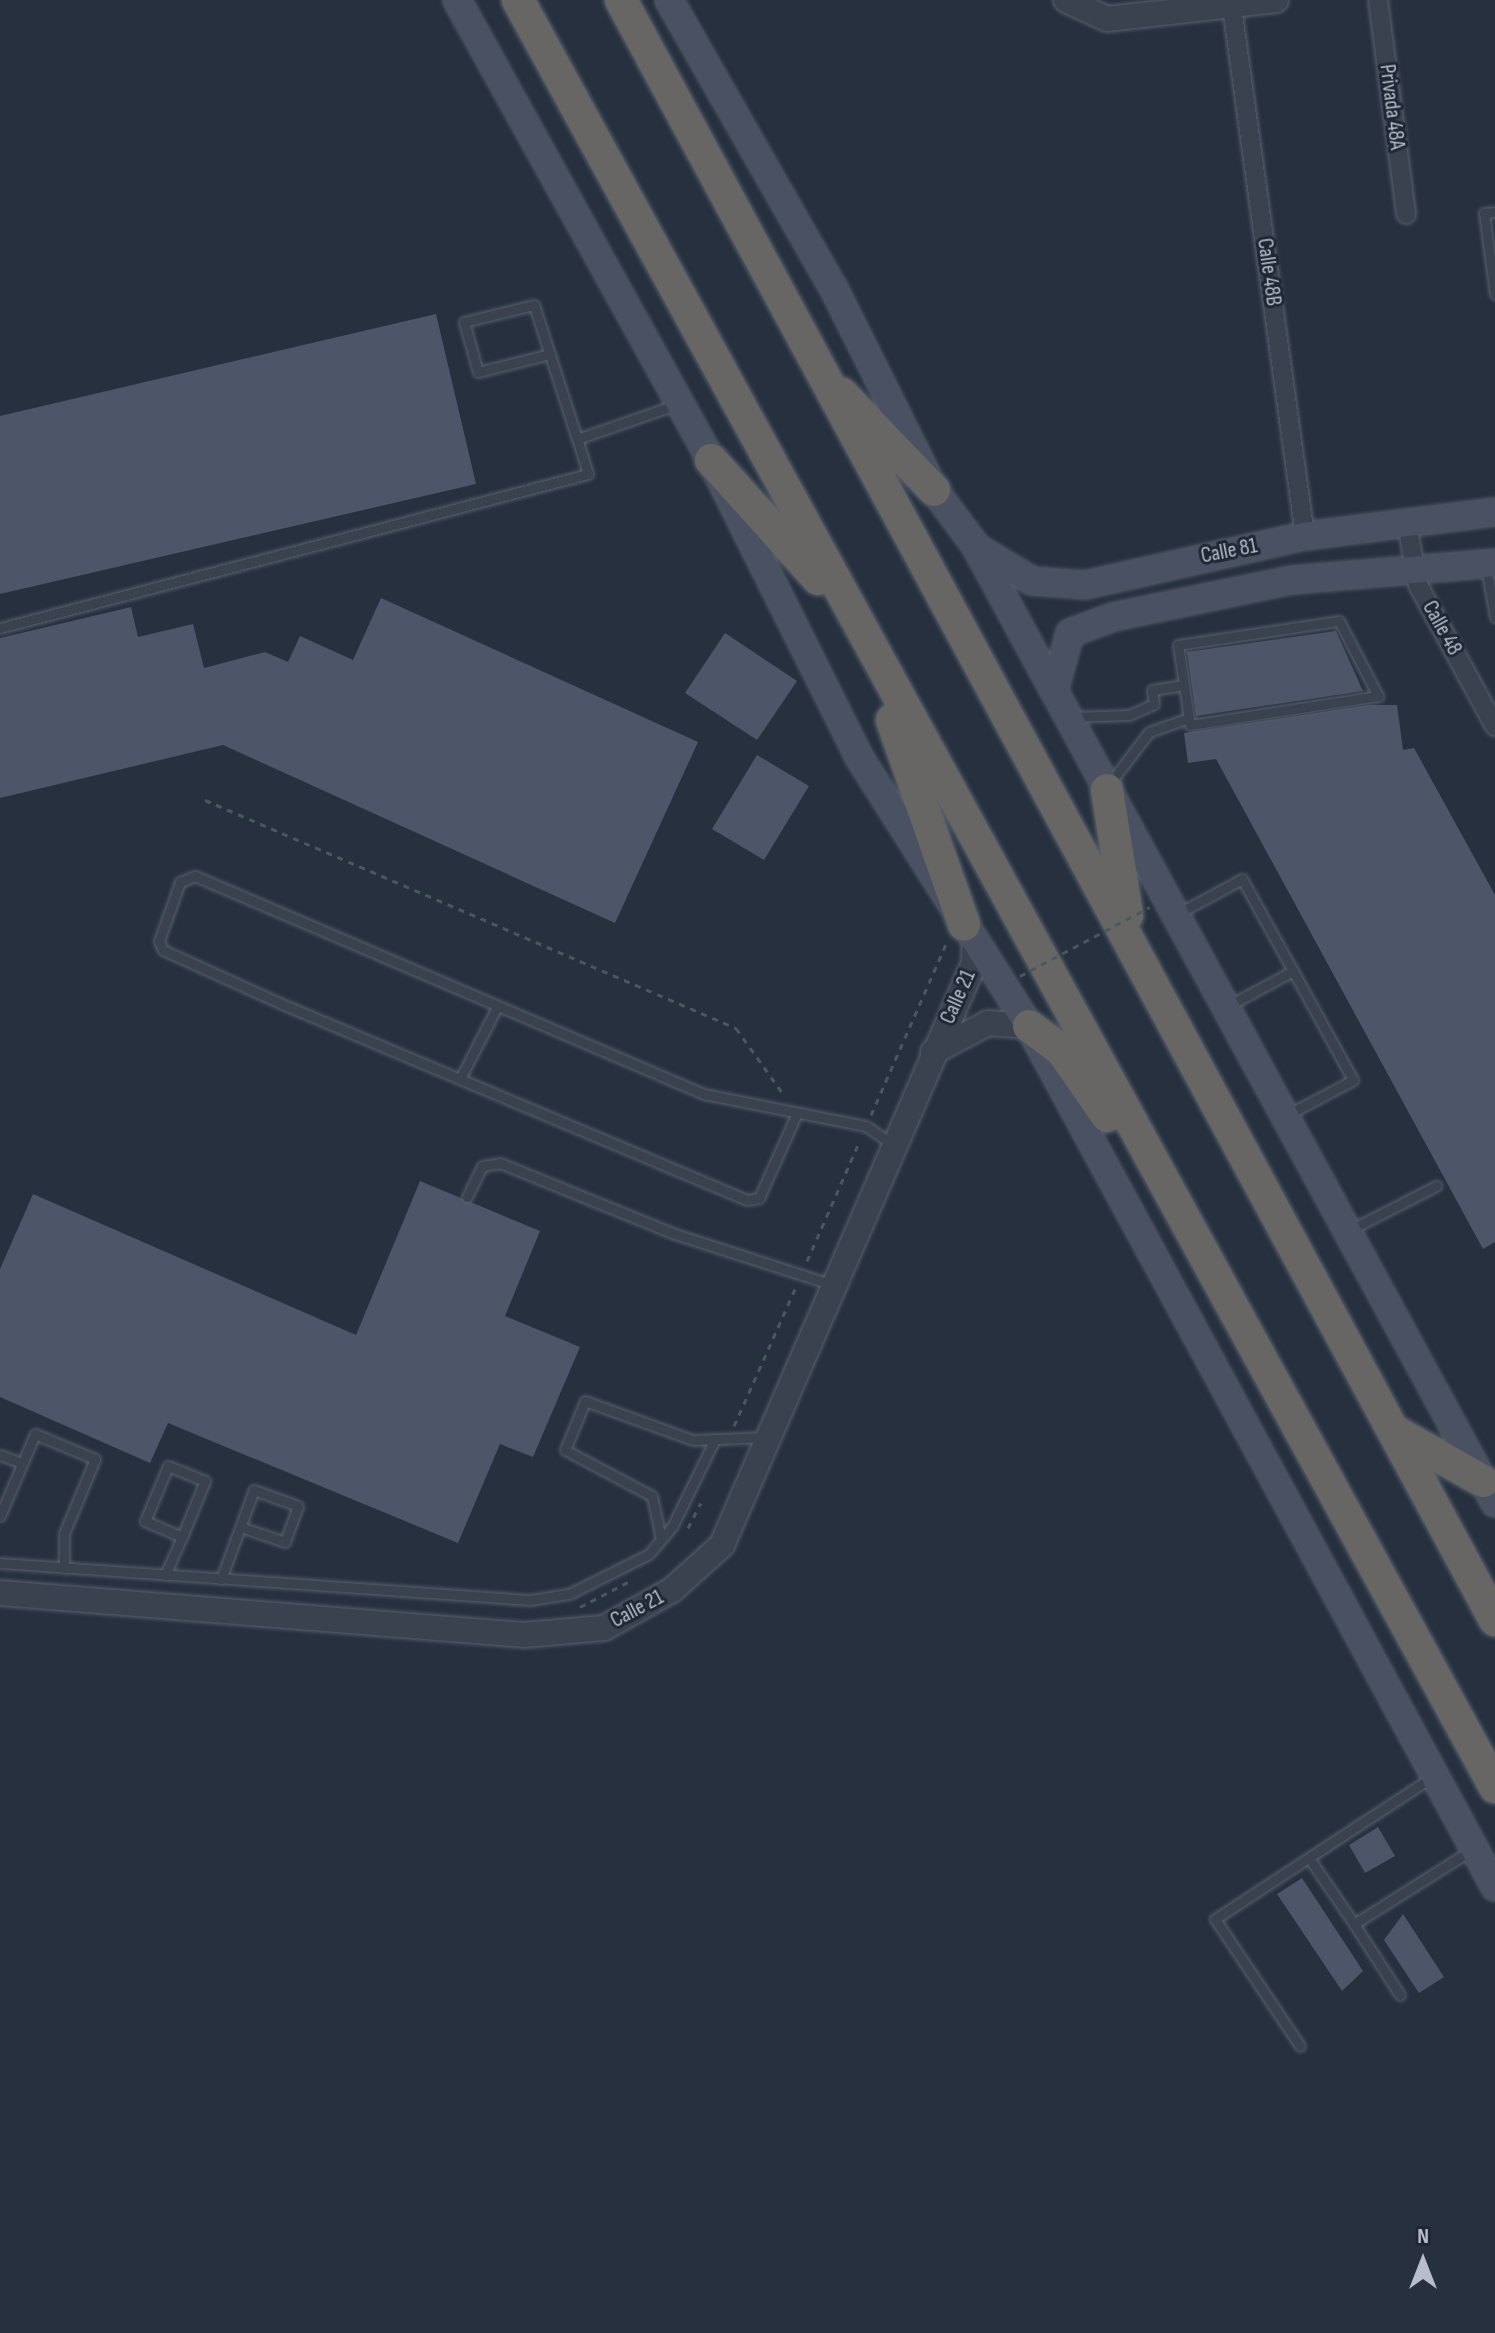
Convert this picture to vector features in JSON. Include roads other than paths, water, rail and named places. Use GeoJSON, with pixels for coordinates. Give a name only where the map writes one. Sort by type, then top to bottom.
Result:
{"type":"FeatureCollection","features":[{"type":"Feature","properties":{"kind":"highway"},"geometry":{"type":"LineString","coordinates":[[518,0],[1154,1168],[1482,1744],[1495,1787]]}},
{"type":"Feature","properties":{"kind":"highway"},"geometry":{"type":"LineString","coordinates":[[621,0],[808,355],[1130,938],[1495,1620]]}},
{"type":"Feature","properties":{"kind":"highway"},"geometry":{"type":"LineString","coordinates":[[808,355],[934,490]]}},
{"type":"Feature","properties":{"kind":"highway"},"geometry":{"type":"LineString","coordinates":[[711,460],[857,624],[969,932]]}},
{"type":"Feature","properties":{"kind":"highway"},"geometry":{"type":"LineString","coordinates":[[1107,790],[1130,938]]}},
{"type":"Feature","properties":{"kind":"highway"},"geometry":{"type":"LineString","coordinates":[[1029,1026],[1062,1051],[1136,1165],[1154,1168]]}},
{"type":"Feature","properties":{"kind":"highway"},"geometry":{"type":"LineString","coordinates":[[1396,1432],[1489,1492]]}},
{"type":"Feature","properties":{"kind":"main road"},"geometry":{"type":"LineString","coordinates":[[457,0],[711,460],[859,757],[1029,1026],[1495,1887]]}},
{"type":"Feature","properties":{"kind":"main road"},"geometry":{"type":"LineString","coordinates":[[669,0],[833,287],[934,490],[975,545],[1107,790],[1163,911],[1225,1008],[1489,1492]]}},
{"type":"Feature","properties":{"kind":"main road","name":"Calle 81"},"geometry":{"type":"LineString","coordinates":[[975,545],[1032,581],[1085,585],[1305,536],[1495,512]]}},
{"type":"Feature","properties":{"kind":"main road","name":"Calle 81"},"geometry":{"type":"LineString","coordinates":[[1054,691],[1062,649],[1084,627],[1292,580],[1490,564]]}},
{"type":"Feature","properties":{"kind":"street"},"geometry":{"type":"LineString","coordinates":[[1066,0],[1107,19],[1276,0]]}},
{"type":"Feature","properties":{"kind":"street","name":"Privada 48A"},"geometry":{"type":"LineString","coordinates":[[1378,0],[1406,214]]}},
{"type":"Feature","properties":{"kind":"street","name":"Calle 48B"},"geometry":{"type":"LineString","coordinates":[[1232,7],[1305,536]]}},
{"type":"Feature","properties":{"kind":"street","name":"Calle 48"},"geometry":{"type":"LineString","coordinates":[[1407,524],[1415,570],[1495,726]]}},
{"type":"Feature","properties":{"kind":"street","name":"Calle 21"},"geometry":{"type":"LineString","coordinates":[[0,1593],[524,1635],[604,1628],[672,1590],[722,1545],[892,1144],[974,963],[969,932]]}},
{"type":"Feature","properties":{"kind":"street","name":"Calle 21"},"geometry":{"type":"LineString","coordinates":[[933,1052],[988,1023],[1029,1026]]}},
{"type":"Feature","properties":{"kind":"lane"},"geometry":{"type":"LineString","coordinates":[[1495,212],[1484,213],[1495,294]]}},
{"type":"Feature","properties":{"kind":"lane"},"geometry":{"type":"LineString","coordinates":[[0,628],[588,474],[550,354],[534,305],[464,322],[478,372],[550,354]]}},
{"type":"Feature","properties":{"kind":"lane"},"geometry":{"type":"LineString","coordinates":[[577,439],[680,403]]}},
{"type":"Feature","properties":{"kind":"lane"},"geometry":{"type":"LineString","coordinates":[[1490,564],[1495,617]]}},
{"type":"Feature","properties":{"kind":"lane"},"geometry":{"type":"LineString","coordinates":[[1339,621],[1378,696],[1190,725],[1189,718],[1178,645],[1339,621]]}},
{"type":"Feature","properties":{"kind":"lane"},"geometry":{"type":"LineString","coordinates":[[1068,717],[1129,715],[1154,704],[1152,690],[1184,685]]}},
{"type":"Feature","properties":{"kind":"lane"},"geometry":{"type":"LineString","coordinates":[[1107,790],[1119,764],[1149,732],[1189,718]]}},
{"type":"Feature","properties":{"kind":"lane"},"geometry":{"type":"LineString","coordinates":[[797,1113],[759,1198],[747,1200],[163,950],[180,882],[195,876],[704,1094],[866,1126],[892,1144]]}},
{"type":"Feature","properties":{"kind":"lane"},"geometry":{"type":"LineString","coordinates":[[1163,911],[1242,879],[1353,1080],[1284,1117]]}},
{"type":"Feature","properties":{"kind":"lane"},"geometry":{"type":"LineString","coordinates":[[1225,1008],[1293,971]]}},
{"type":"Feature","properties":{"kind":"lane"},"geometry":{"type":"LineString","coordinates":[[460,1079],[497,1007]]}},
{"type":"Feature","properties":{"kind":"lane"},"geometry":{"type":"LineString","coordinates":[[467,1197],[482,1166],[500,1163],[672,1233],[833,1285]]}},
{"type":"Feature","properties":{"kind":"lane"},"geometry":{"type":"LineString","coordinates":[[1347,1231],[1436,1186]]}},
{"type":"Feature","properties":{"kind":"lane"},"geometry":{"type":"LineString","coordinates":[[661,1539],[652,1496],[565,1450],[585,1401],[693,1440],[770,1437]]}},
{"type":"Feature","properties":{"kind":"lane"},"geometry":{"type":"LineString","coordinates":[[0,1516],[35,1434],[95,1459],[64,1534],[64,1568]]}},
{"type":"Feature","properties":{"kind":"lane"},"geometry":{"type":"LineString","coordinates":[[0,1570],[5,1564],[530,1600],[569,1594],[614,1576],[661,1539],[715,1439]]}},
{"type":"Feature","properties":{"kind":"lane"},"geometry":{"type":"LineString","coordinates":[[0,1455],[22,1463]]}},
{"type":"Feature","properties":{"kind":"lane"},"geometry":{"type":"LineString","coordinates":[[165,1575],[182,1537],[205,1481],[168,1466],[145,1521],[182,1537]]}},
{"type":"Feature","properties":{"kind":"lane"},"geometry":{"type":"LineString","coordinates":[[221,1579],[254,1490],[298,1506],[285,1542],[241,1527]]}},
{"type":"Feature","properties":{"kind":"lane"},"geometry":{"type":"LineString","coordinates":[[1300,2046],[1215,1919],[1435,1775]]}},
{"type":"Feature","properties":{"kind":"lane"},"geometry":{"type":"LineString","coordinates":[[1354,1924],[1474,1848]]}},
{"type":"Feature","properties":{"kind":"lane"},"geometry":{"type":"LineString","coordinates":[[1309,1858],[1400,1995]]}}]}
